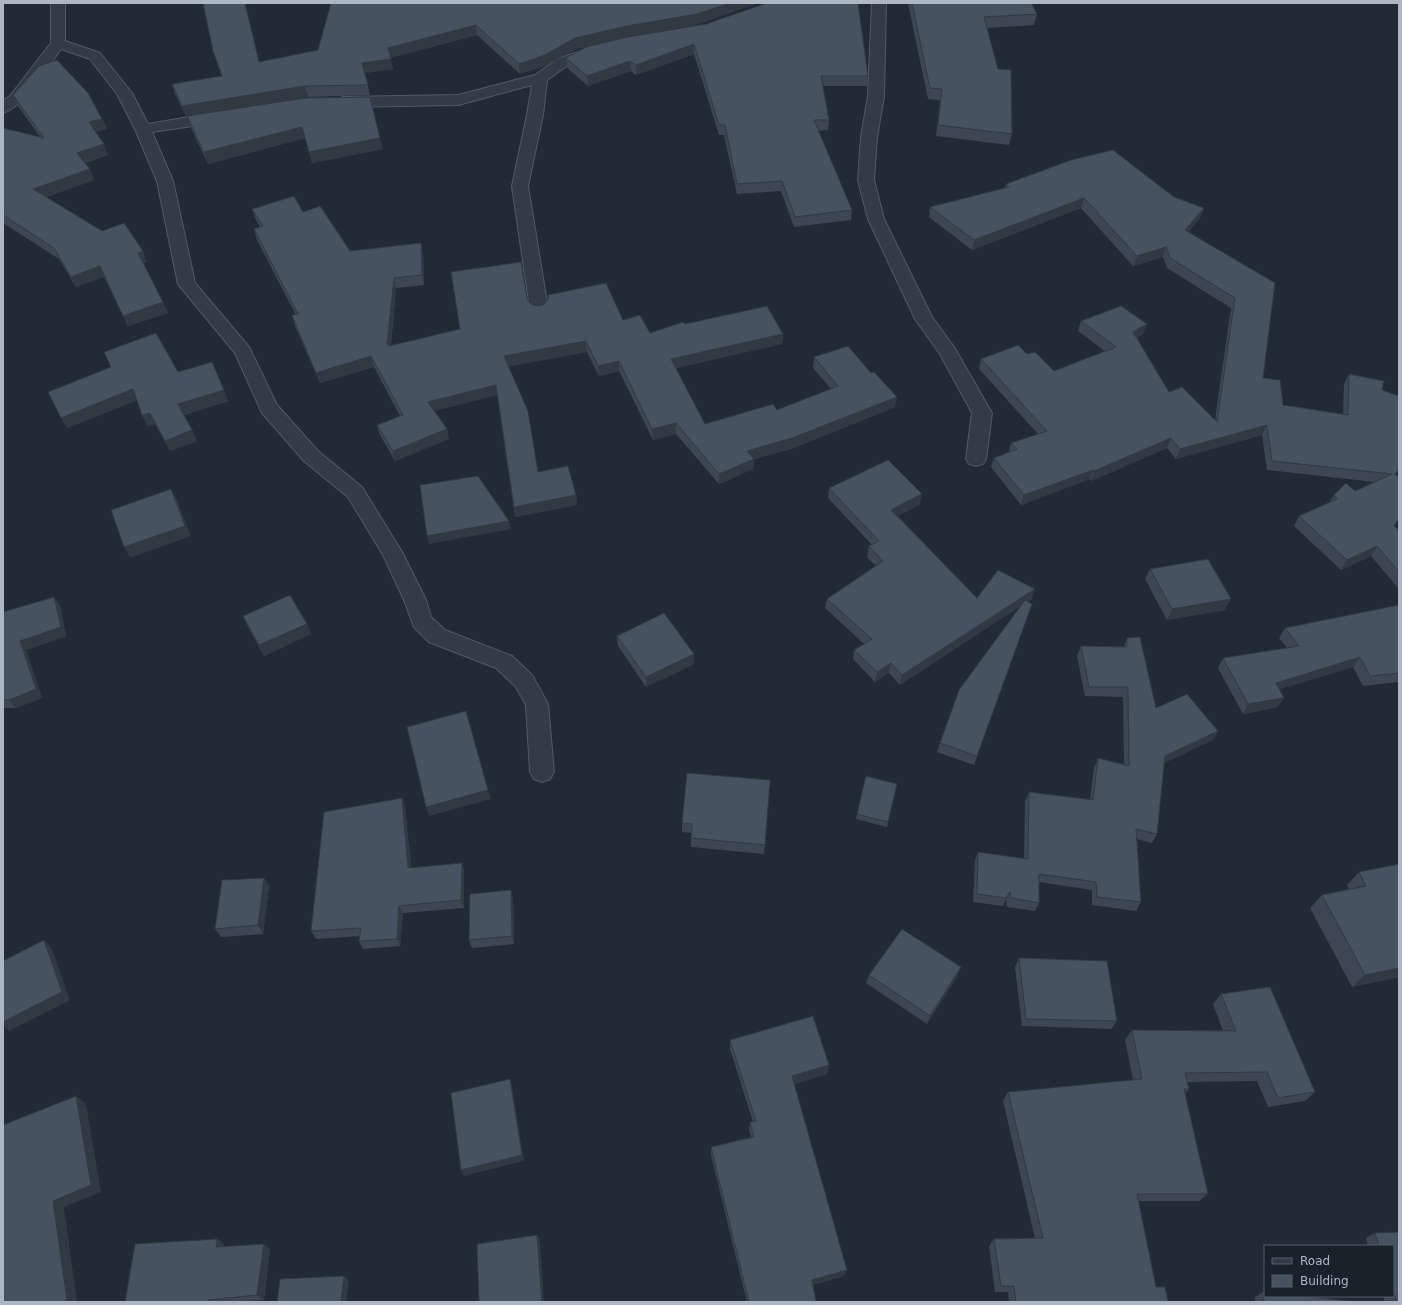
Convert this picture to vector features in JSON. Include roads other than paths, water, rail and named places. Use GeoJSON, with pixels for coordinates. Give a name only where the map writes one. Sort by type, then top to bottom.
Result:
{"type":"FeatureCollection","features":[{"type":"Feature","properties":{"kind":"street"},"geometry":{"type":"LineString","coordinates":[[3,108],[15,99],[58,43],[58,3]]}},
{"type":"Feature","properties":{"kind":"street"},"geometry":{"type":"LineString","coordinates":[[879,3],[876,96],[869,137],[866,180],[876,219],[924,319],[951,356],[982,413],[976,458]]}},
{"type":"Feature","properties":{"kind":"street"},"geometry":{"type":"LineString","coordinates":[[58,43],[95,56],[124,93],[144,130],[165,182],[187,284],[244,351],[269,408],[312,456],[355,492],[392,552],[415,600],[422,621],[437,636],[504,662],[524,681],[537,704],[542,772]]}},
{"type":"Feature","properties":{"kind":"street"},"geometry":{"type":"LineString","coordinates":[[331,102],[458,100],[540,78],[563,62],[581,54],[608,47]]}},
{"type":"Feature","properties":{"kind":"street"},"geometry":{"type":"LineString","coordinates":[[538,309],[520,186],[535,115],[540,78]]}},
{"type":"Feature","properties":{"kind":"street"},"geometry":{"type":"LineString","coordinates":[[144,130],[230,116]]}}]}
